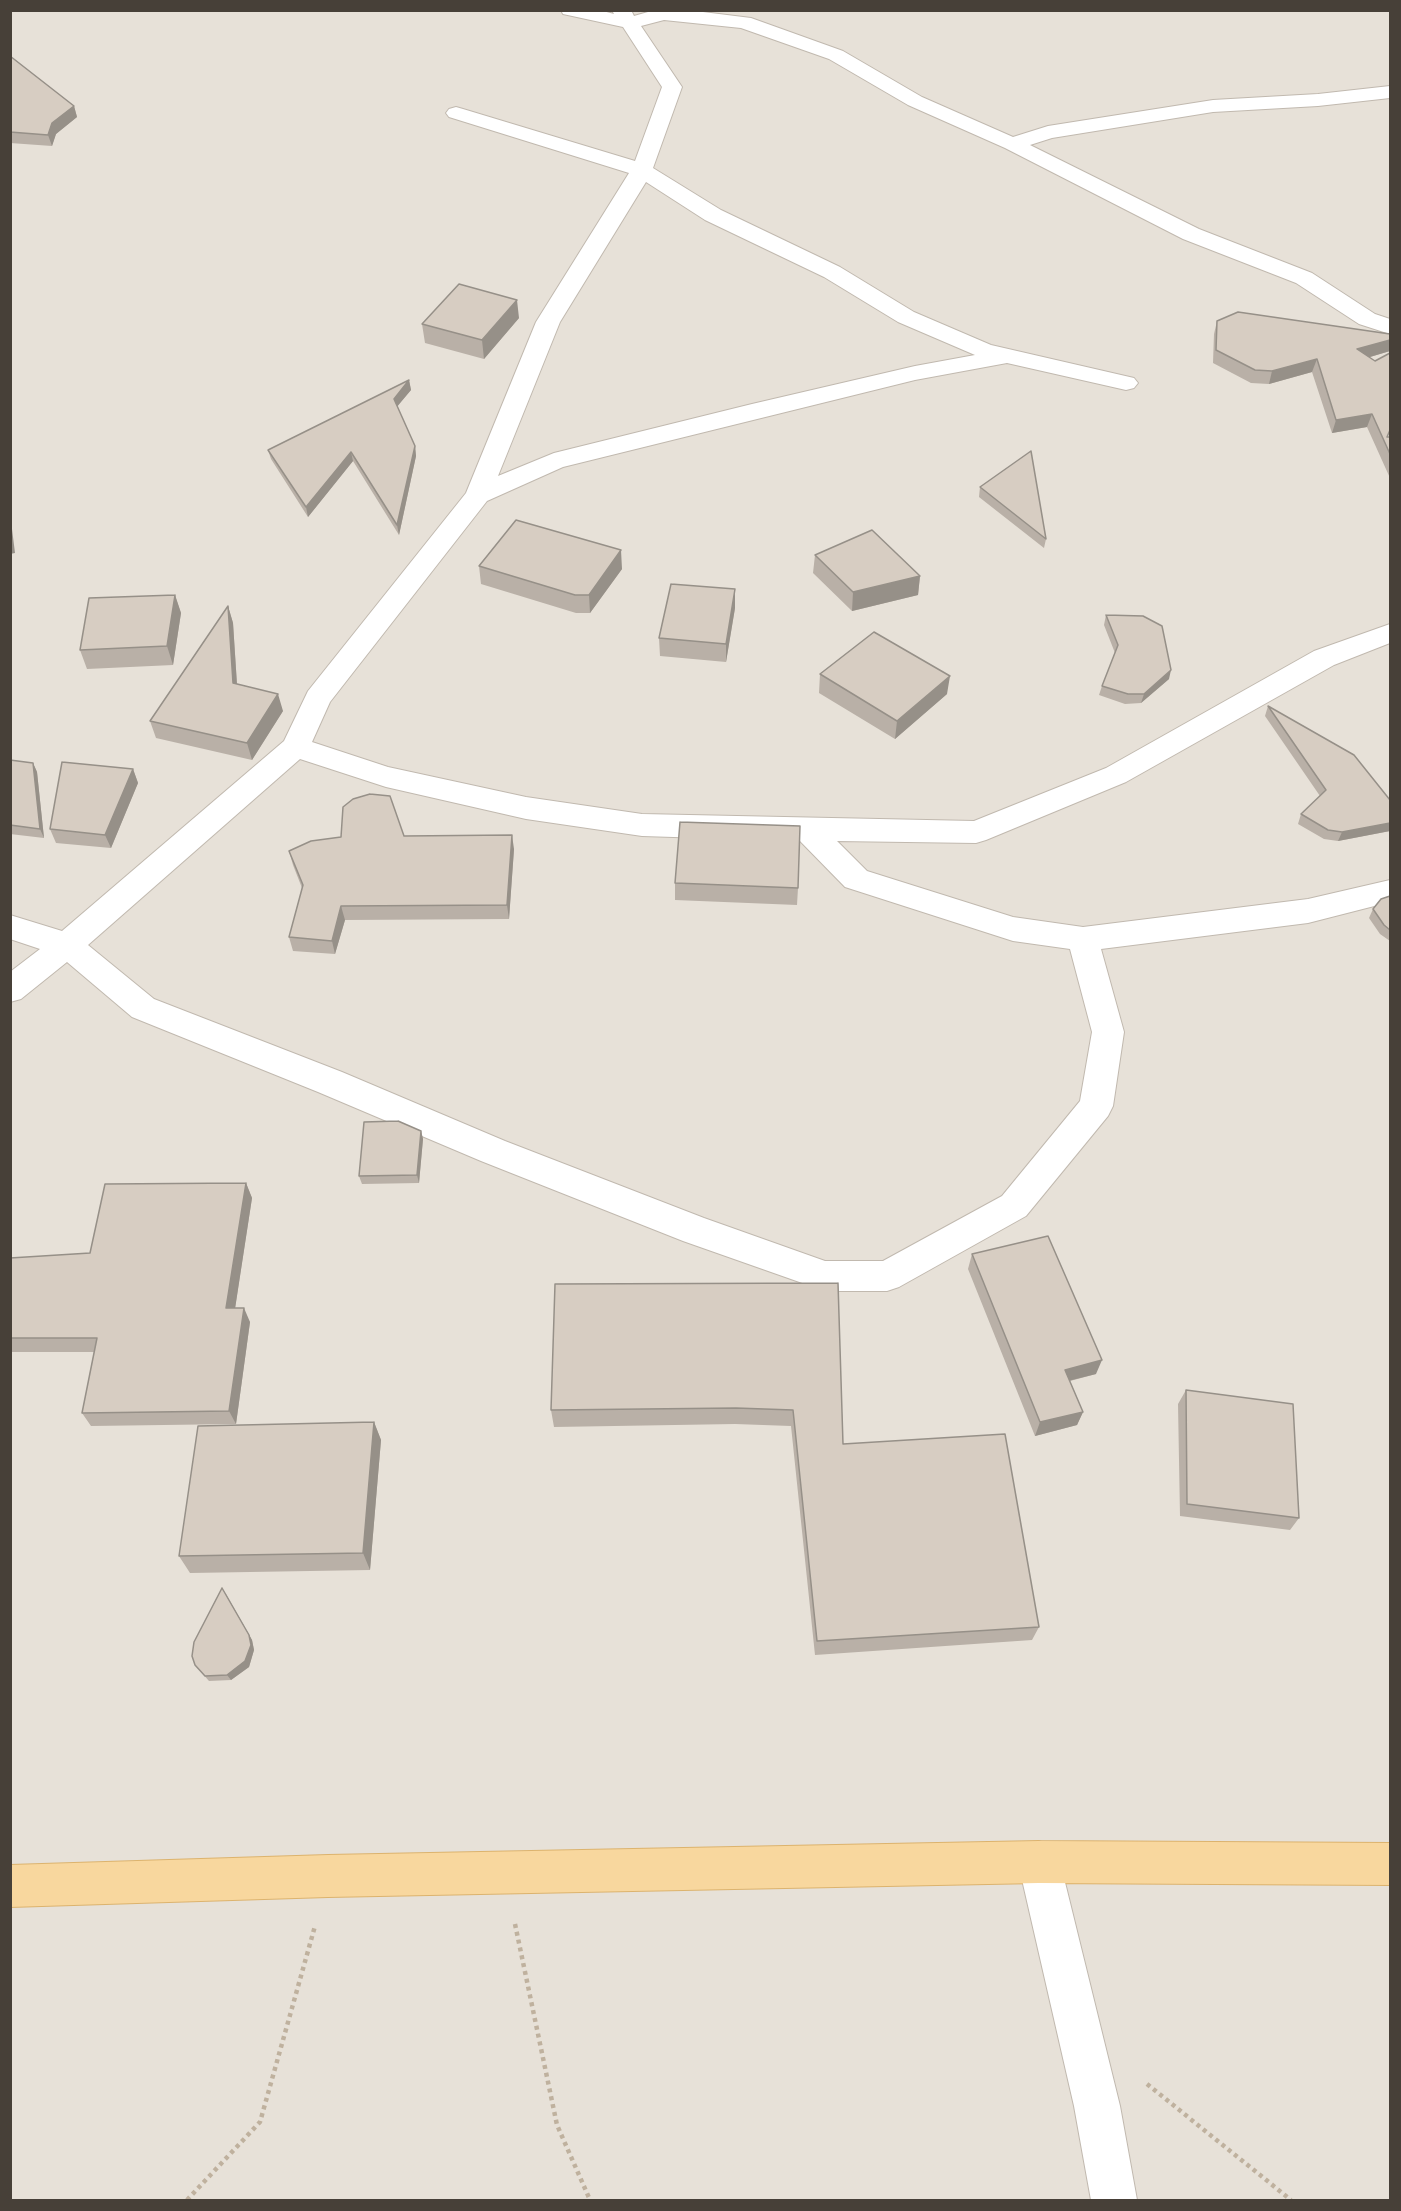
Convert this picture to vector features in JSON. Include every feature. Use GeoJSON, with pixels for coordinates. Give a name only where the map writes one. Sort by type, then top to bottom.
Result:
{"type":"FeatureCollection","features":[{"type":"Feature","properties":{"kind":"main road"},"geometry":{"type":"LineString","coordinates":[[10,1886],[328,1876],[1039,1862],[1390,1864]]}},
{"type":"Feature","properties":{"kind":"street"},"geometry":{"type":"LineString","coordinates":[[570,10],[625,17],[664,14],[744,22],[836,55],[915,101],[1012,144],[1191,234],[1304,278],[1367,319],[1390,327]]}},
{"type":"Feature","properties":{"kind":"street"},"geometry":{"type":"LineString","coordinates":[[10,990],[67,945],[295,747],[318,698],[478,495],[548,322],[642,170],[672,87],[625,17]]}},
{"type":"Feature","properties":{"kind":"street"},"geometry":{"type":"LineString","coordinates":[[1012,144],[1048,132],[1213,106],[1317,100],[1390,92]]}},
{"type":"Feature","properties":{"kind":"street"},"geometry":{"type":"LineString","coordinates":[[456,113],[642,170],[713,215],[832,272],[906,317],[983,350],[1126,383]]}},
{"type":"Feature","properties":{"kind":"street"},"geometry":{"type":"LineString","coordinates":[[478,495],[554,461],[915,373],[1006,356]]}},
{"type":"Feature","properties":{"kind":"street"},"geometry":{"type":"LineString","coordinates":[[295,747],[386,777],[526,808],[642,825],[976,832],[1116,775],[1324,658],[1390,633]]}},
{"type":"Feature","properties":{"kind":"street"},"geometry":{"type":"LineString","coordinates":[[808,830],[856,879],[1013,929],[1083,939],[1308,911],[1390,891]]}},
{"type":"Feature","properties":{"kind":"street"},"geometry":{"type":"LineString","coordinates":[[10,927],[67,945],[143,1008],[330,1082],[493,1151],[695,1230],[825,1276],[887,1276],[1014,1206],[1096,1106],[1108,1032],[1083,939]]}},
{"type":"Feature","properties":{"kind":"street"},"geometry":{"type":"LineString","coordinates":[[1039,1862],[1097,2106],[1114,2200]]}},
{"type":"Feature","properties":{"kind":"path"},"geometry":{"type":"LineString","coordinates":[[505,1874],[557,2125],[590,2200]]}},
{"type":"Feature","properties":{"kind":"path"},"geometry":{"type":"LineString","coordinates":[[186,2200],[260,2122],[328,1876]]}},
{"type":"Feature","properties":{"kind":"path"},"geometry":{"type":"LineString","coordinates":[[1142,2080],[1291,2200]]}},
{"type":"Feature","properties":{"kind":"shaded area"},"geometry":{"type":"Polygon","coordinates":[[[11,11],[1390,11],[1390,2200],[11,2200],[11,11]]]}},
{"type":"Feature","properties":{"kind":"building"},"geometry":{"type":"Polygon","coordinates":[[[10,56],[74,106],[52,123],[48,135],[10,132],[10,56]]]}},
{"type":"Feature","properties":{"kind":"building"},"geometry":{"type":"Polygon","coordinates":[[[459,284],[517,300],[482,340],[422,324],[459,284]]]}},
{"type":"Feature","properties":{"kind":"building"},"geometry":{"type":"Polygon","coordinates":[[[1238,312],[1390,334],[1390,340],[1357,349],[1375,361],[1390,353],[1390,430],[1387,437],[1390,437],[1390,454],[1372,414],[1336,420],[1317,359],[1272,371],[1255,370],[1216,350],[1217,321],[1238,312]]]}},
{"type":"Feature","properties":{"kind":"building"},"geometry":{"type":"Polygon","coordinates":[[[409,380],[394,399],[415,446],[397,525],[351,452],[306,507],[268,450],[409,380]]]}},
{"type":"Feature","properties":{"kind":"building"},"geometry":{"type":"Polygon","coordinates":[[[1031,451],[1046,539],[980,487],[1031,451]]]}},
{"type":"Feature","properties":{"kind":"building"},"geometry":{"type":"Polygon","coordinates":[[[516,520],[621,550],[589,595],[575,595],[479,566],[516,520]]]}},
{"type":"Feature","properties":{"kind":"building"},"geometry":{"type":"Polygon","coordinates":[[[872,530],[920,576],[853,592],[815,555],[872,530]]]}},
{"type":"Feature","properties":{"kind":"building"},"geometry":{"type":"Polygon","coordinates":[[[671,584],[735,589],[726,644],[659,638],[671,584]]]}},
{"type":"Feature","properties":{"kind":"building"},"geometry":{"type":"Polygon","coordinates":[[[175,595],[167,646],[80,650],[89,598],[175,595]]]}},
{"type":"Feature","properties":{"kind":"building"},"geometry":{"type":"Polygon","coordinates":[[[228,606],[233,683],[278,694],[247,743],[150,721],[228,606]]]}},
{"type":"Feature","properties":{"kind":"building"},"geometry":{"type":"Polygon","coordinates":[[[1106,615],[1143,616],[1162,626],[1171,670],[1144,694],[1128,694],[1102,686],[1118,645],[1106,615]]]}},
{"type":"Feature","properties":{"kind":"building"},"geometry":{"type":"Polygon","coordinates":[[[874,632],[950,676],[897,721],[820,674],[874,632]]]}},
{"type":"Feature","properties":{"kind":"building"},"geometry":{"type":"Polygon","coordinates":[[[1268,706],[1354,755],[1390,800],[1390,823],[1342,832],[1328,830],[1301,814],[1326,790],[1268,706]]]}},
{"type":"Feature","properties":{"kind":"building"},"geometry":{"type":"Polygon","coordinates":[[[10,760],[33,763],[40,829],[10,825],[10,760]]]}},
{"type":"Feature","properties":{"kind":"building"},"geometry":{"type":"Polygon","coordinates":[[[62,762],[133,769],[105,835],[50,829],[62,762]]]}},
{"type":"Feature","properties":{"kind":"building"},"geometry":{"type":"Polygon","coordinates":[[[370,794],[390,796],[404,836],[512,835],[507,905],[341,906],[332,941],[289,937],[303,885],[289,851],[311,841],[341,837],[343,807],[353,799],[370,794]]]}},
{"type":"Feature","properties":{"kind":"building"},"geometry":{"type":"Polygon","coordinates":[[[680,822],[800,826],[798,888],[675,883],[680,822]]]}},
{"type":"Feature","properties":{"kind":"building"},"geometry":{"type":"Polygon","coordinates":[[[1390,896],[1390,930],[1373,909],[1381,899],[1390,896]]]}},
{"type":"Feature","properties":{"kind":"building"},"geometry":{"type":"Polygon","coordinates":[[[398,1121],[421,1131],[417,1175],[359,1176],[364,1122],[398,1121]]]}},
{"type":"Feature","properties":{"kind":"building"},"geometry":{"type":"Polygon","coordinates":[[[246,1183],[226,1308],[244,1308],[229,1411],[82,1413],[97,1338],[10,1338],[10,1258],[90,1253],[105,1184],[246,1183]]]}},
{"type":"Feature","properties":{"kind":"building"},"geometry":{"type":"Polygon","coordinates":[[[1048,1236],[1102,1360],[1065,1370],[1083,1412],[1040,1422],[972,1254],[1048,1236]]]}},
{"type":"Feature","properties":{"kind":"building"},"geometry":{"type":"Polygon","coordinates":[[[838,1283],[843,1444],[1005,1434],[1039,1627],[817,1641],[793,1410],[736,1408],[551,1410],[555,1284],[838,1283]]]}},
{"type":"Feature","properties":{"kind":"building"},"geometry":{"type":"Polygon","coordinates":[[[1186,1390],[1293,1404],[1299,1518],[1187,1504],[1186,1390]]]}},
{"type":"Feature","properties":{"kind":"building"},"geometry":{"type":"Polygon","coordinates":[[[374,1422],[363,1553],[179,1556],[198,1426],[374,1422]]]}},
{"type":"Feature","properties":{"kind":"building"},"geometry":{"type":"Polygon","coordinates":[[[222,1588],[249,1635],[251,1645],[245,1661],[227,1675],[205,1676],[195,1665],[192,1656],[194,1642],[222,1588]]]}}]}
